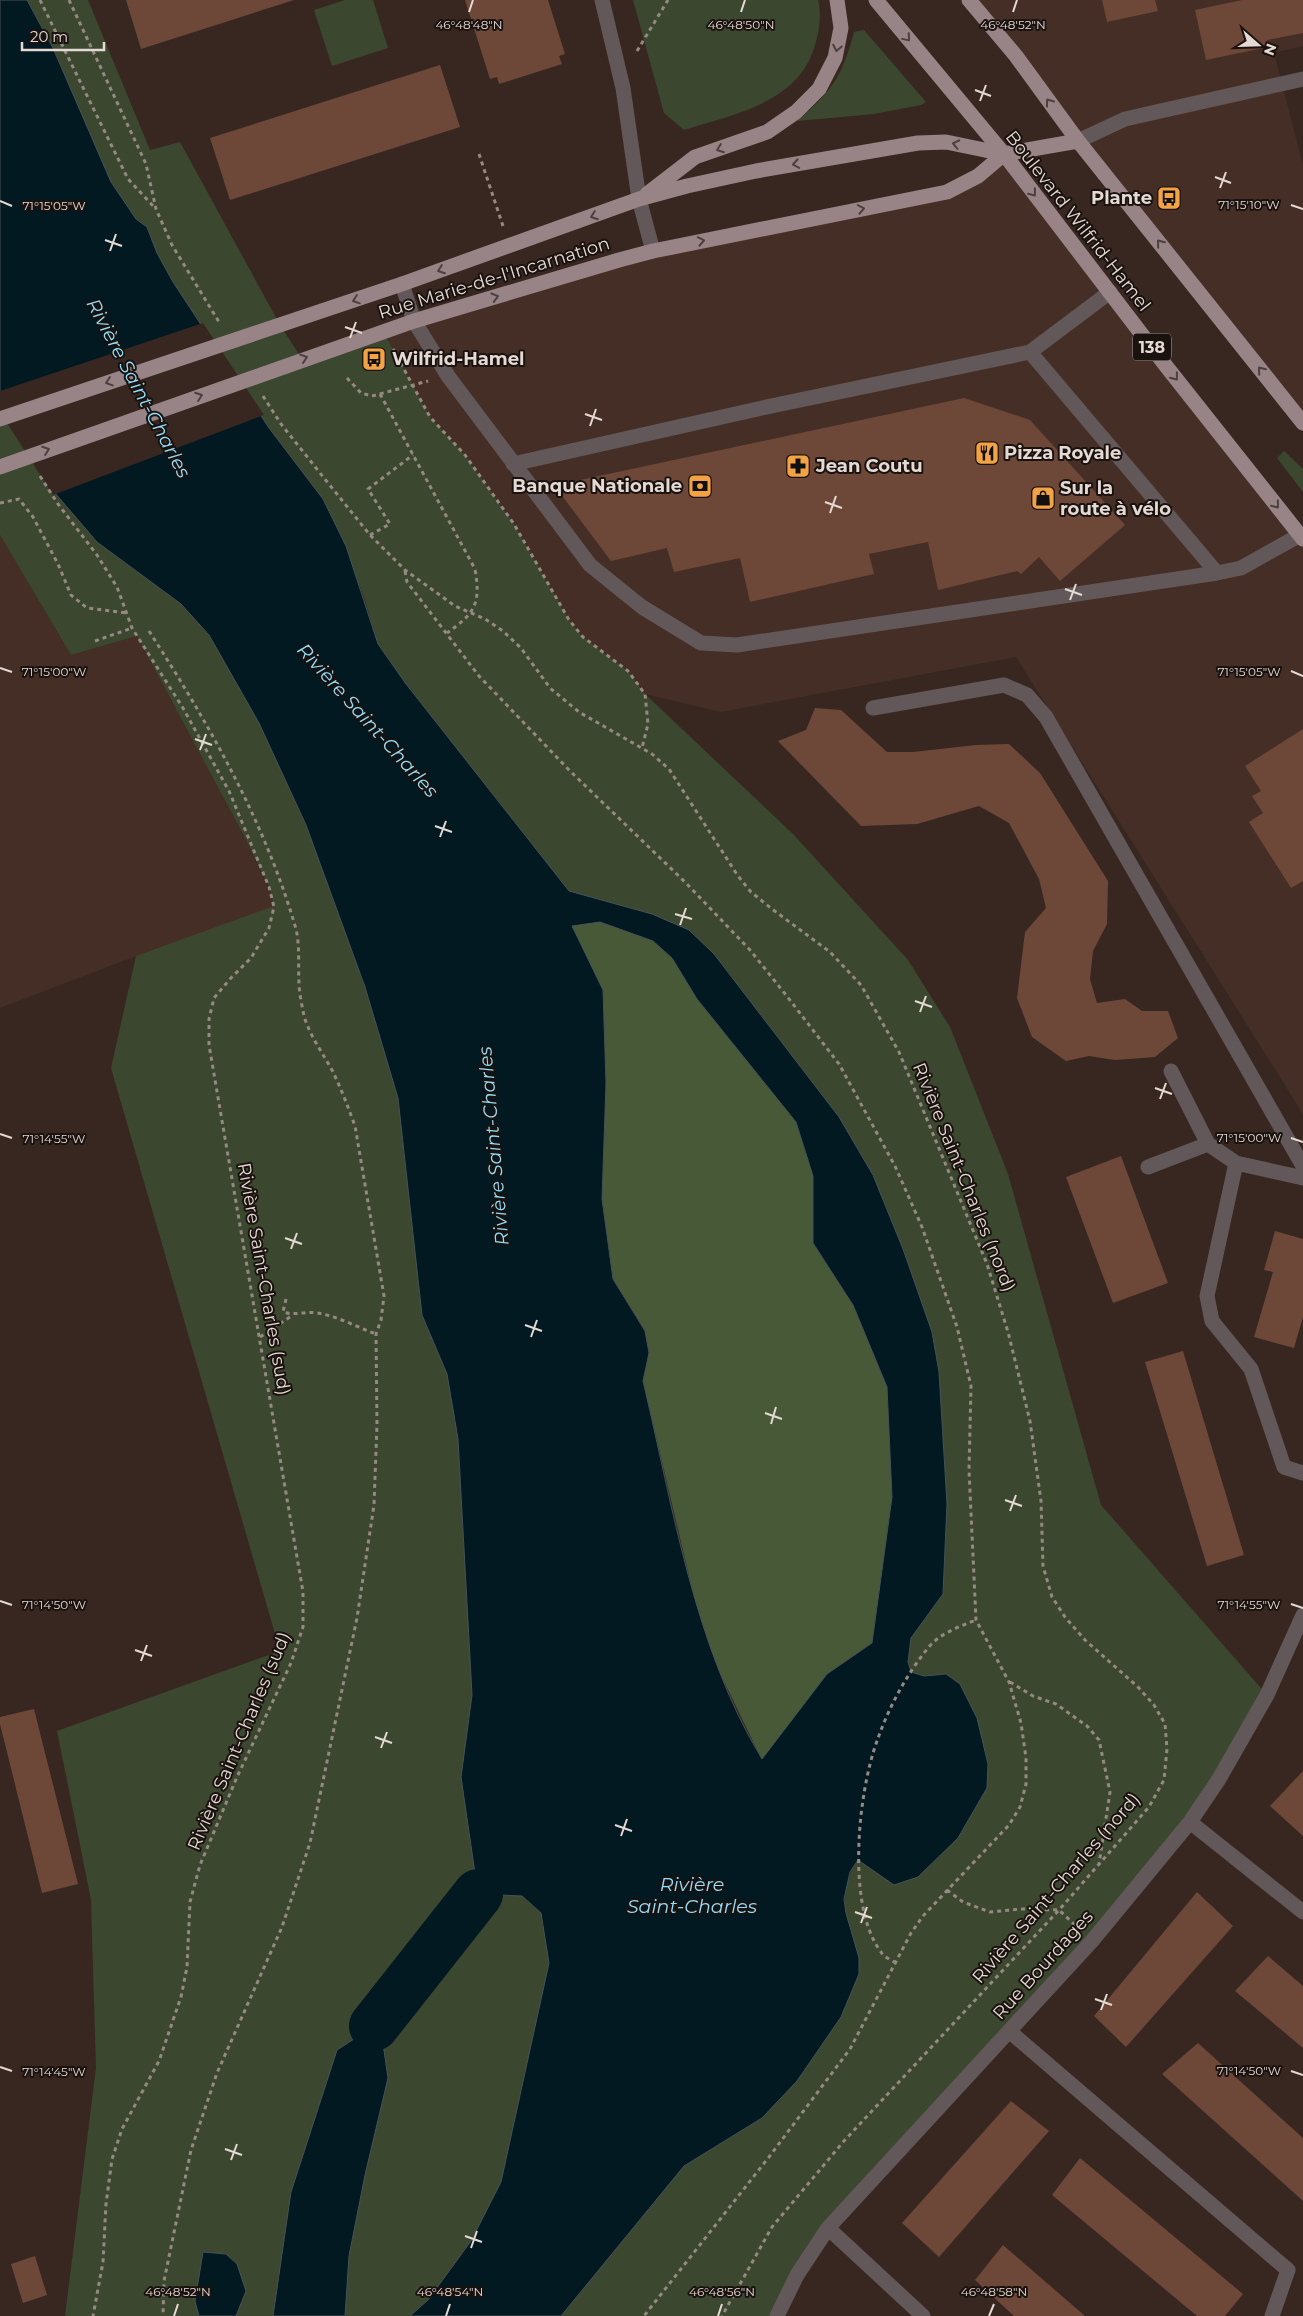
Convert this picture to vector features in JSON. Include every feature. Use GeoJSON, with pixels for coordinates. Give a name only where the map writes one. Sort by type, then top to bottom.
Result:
{"type":"FeatureCollection","features":[{"type":"Feature","properties":{"kind":"main road"},"geometry":{"type":"LineString","coordinates":[[640,199],[695,158],[767,132],[796,112],[819,89],[835,58],[841,28],[837,0]]}},
{"type":"Feature","properties":{"kind":"main road","name":"Boulevard Wilfrid-Hamel"},"geometry":{"type":"LineString","coordinates":[[876,0],[1004,154],[1302,537]]}},
{"type":"Feature","properties":{"kind":"main road"},"geometry":{"type":"LineString","coordinates":[[969,0],[1016,56],[1078,141],[1303,423]]}},
{"type":"Feature","properties":{"kind":"main road","name":"Rue Marie-de-l'Incarnation"},"geometry":{"type":"LineString","coordinates":[[0,419],[402,284],[640,199],[687,186],[756,171],[918,143],[946,142],[1004,154],[1078,141]]}},
{"type":"Feature","properties":{"kind":"main road","name":"Rue Marie-de-l'Incarnation"},"geometry":{"type":"LineString","coordinates":[[0,467],[414,320],[653,251],[947,192],[978,176],[1004,154]]}},
{"type":"Feature","properties":{"kind":"street"},"geometry":{"type":"LineString","coordinates":[[602,0],[620,78],[640,199],[653,251]]}},
{"type":"Feature","properties":{"kind":"street"},"geometry":{"type":"LineString","coordinates":[[1078,141],[1125,118],[1303,79]]}},
{"type":"Feature","properties":{"kind":"street"},"geometry":{"type":"LineString","coordinates":[[402,284],[414,320],[448,376],[590,565],[642,607],[701,644],[737,645],[1217,573],[1241,568],[1302,537]]}},
{"type":"Feature","properties":{"kind":"street"},"geometry":{"type":"LineString","coordinates":[[513,464],[762,408],[1030,352],[1110,292]]}},
{"type":"Feature","properties":{"kind":"street"},"geometry":{"type":"LineString","coordinates":[[1030,352],[1217,573]]}},
{"type":"Feature","properties":{"kind":"street"},"geometry":{"type":"LineString","coordinates":[[873,708],[1004,685],[1027,695],[1046,716],[1303,1166]]}},
{"type":"Feature","properties":{"kind":"street"},"geometry":{"type":"LineString","coordinates":[[1172,1071],[1208,1144],[1236,1163],[1303,1178]]}},
{"type":"Feature","properties":{"kind":"street"},"geometry":{"type":"LineString","coordinates":[[1148,1167],[1208,1144]]}},
{"type":"Feature","properties":{"kind":"street"},"geometry":{"type":"LineString","coordinates":[[1236,1163],[1208,1296],[1212,1321],[1251,1369],[1284,1467],[1303,1474]]}},
{"type":"Feature","properties":{"kind":"street","name":"Rue Bourdages"},"geometry":{"type":"LineString","coordinates":[[777,2316],[797,2276],[828,2228],[1092,1941],[1190,1822],[1218,1779],[1267,1695],[1303,1616]]}},
{"type":"Feature","properties":{"kind":"street"},"geometry":{"type":"LineString","coordinates":[[1190,1822],[1303,1912]]}},
{"type":"Feature","properties":{"kind":"street"},"geometry":{"type":"LineString","coordinates":[[1009,2031],[1288,2270],[1272,2316]]}},
{"type":"Feature","properties":{"kind":"street"},"geometry":{"type":"LineString","coordinates":[[828,2228],[923,2316]]}},
{"type":"Feature","properties":{"kind":"path"},"geometry":{"type":"LineString","coordinates":[[40,0],[128,179],[156,209],[146,164],[69,0]]}},
{"type":"Feature","properties":{"kind":"path"},"geometry":{"type":"LineString","coordinates":[[620,78],[668,0]]}},
{"type":"Feature","properties":{"kind":"path"},"geometry":{"type":"LineString","coordinates":[[479,154],[509,246]]}},
{"type":"Feature","properties":{"kind":"path"},"geometry":{"type":"LineString","coordinates":[[383,331],[430,417],[465,455],[514,524],[569,620],[583,637],[628,671],[645,694],[648,724],[642,748]]}},
{"type":"Feature","properties":{"kind":"path"},"geometry":{"type":"LineString","coordinates":[[347,378],[360,393],[372,396],[448,376]]}},
{"type":"Feature","properties":{"kind":"path"},"geometry":{"type":"LineString","coordinates":[[380,394],[475,569],[479,590],[477,602],[471,613],[447,633],[479,676],[544,744],[686,883],[750,950],[839,1064],[895,1166],[922,1227],[957,1327],[971,1386],[968,1470],[976,1620],[1009,1682],[1021,1723],[1026,1758],[1026,1784],[1020,1807],[1009,1825],[923,1916],[911,1933],[850,2049],[769,2157],[644,2316]]}},
{"type":"Feature","properties":{"kind":"path"},"geometry":{"type":"LineString","coordinates":[[370,535],[390,524],[368,489],[413,455]]}},
{"type":"Feature","properties":{"kind":"path","name":"Rivière Saint-Charles (sud)"},"geometry":{"type":"LineString","coordinates":[[37,471],[107,570],[132,628],[183,708],[228,791],[258,857],[274,906],[269,928],[251,958],[214,998],[209,1019],[209,1045],[303,1592],[303,1627],[291,1663],[237,1777],[200,1865],[190,1902],[187,1967],[181,1997],[159,2061],[122,2130],[112,2160],[106,2204],[104,2262],[93,2316]]}},
{"type":"Feature","properties":{"kind":"path"},"geometry":{"type":"LineString","coordinates":[[0,503],[19,499],[33,517],[58,564],[71,595],[87,608],[127,613]]}},
{"type":"Feature","properties":{"kind":"path","name":"Rivière Saint-Charles (nord)"},"geometry":{"type":"LineString","coordinates":[[447,633],[407,582],[405,570],[431,590],[485,619],[503,631],[521,648],[550,688],[564,700],[579,712],[642,748],[669,769],[738,876],[751,892],[830,952],[861,985],[899,1052],[987,1264],[1008,1332],[1030,1421],[1041,1501],[1043,1566],[1052,1597],[1064,1617],[1085,1640],[1138,1686],[1154,1704],[1164,1724],[1167,1749],[1164,1780],[1149,1806],[1059,1910],[844,2141],[772,2227],[722,2316]]}},
{"type":"Feature","properties":{"kind":"path"},"geometry":{"type":"LineString","coordinates":[[95,640],[132,628]]}},
{"type":"Feature","properties":{"kind":"path"},"geometry":{"type":"LineString","coordinates":[[149,631],[201,714],[230,768],[270,855],[296,932],[299,985],[305,1017],[316,1044],[332,1070],[347,1102],[355,1126],[384,1296],[381,1320],[376,1334],[374,1505],[357,1618],[310,1843],[282,1927],[217,2072],[191,2150],[164,2281],[163,2316]]}},
{"type":"Feature","properties":{"kind":"path"},"geometry":{"type":"LineString","coordinates":[[286,1299],[283,1312],[293,1315]]}},
{"type":"Feature","properties":{"kind":"path"},"geometry":{"type":"LineString","coordinates":[[260,1337],[293,1315],[305,1311],[321,1313],[376,1334]]}},
{"type":"Feature","properties":{"kind":"path"},"geometry":{"type":"LineString","coordinates":[[896,1963],[882,1954],[871,1937],[859,1884],[858,1845],[866,1788],[876,1743],[888,1712],[928,1647],[945,1633],[976,1620]]}},
{"type":"Feature","properties":{"kind":"path"},"geometry":{"type":"LineString","coordinates":[[1009,1682],[1033,1696],[1056,1704],[1087,1726],[1099,1740],[1110,1792],[1099,1865]]}},
{"type":"Feature","properties":{"kind":"path"},"geometry":{"type":"LineString","coordinates":[[947,1890],[964,1902],[990,1912],[1022,1909],[1059,1910]]}},
{"type":"Feature","properties":{"kind":"shaded area"},"geometry":{"type":"Polygon","coordinates":[[[969,0],[1303,0],[1303,46],[1274,53],[1303,165],[1303,423],[969,0]]]}},
{"type":"Feature","properties":{"kind":"shaded area"},"geometry":{"type":"Polygon","coordinates":[[[1004,154],[1303,539],[1303,1114],[1016,657],[721,712],[645,694],[628,671],[583,637],[569,620],[514,524],[465,455],[430,417],[383,331],[619,260],[947,192],[1004,154]]]}},
{"type":"Feature","properties":{"kind":"shaded area"},"geometry":{"type":"Polygon","coordinates":[[[0,535],[71,655],[137,636],[243,834],[276,906],[268,924],[136,956],[0,1008],[0,535]]]}},
{"type":"Feature","properties":{"kind":"green space"},"geometry":{"type":"Polygon","coordinates":[[[27,0],[88,0],[150,150],[180,142],[280,325],[302,359],[383,331],[430,417],[465,455],[514,524],[569,620],[583,637],[628,671],[645,694],[793,834],[908,960],[950,1027],[1008,1174],[1101,1505],[1267,1695],[1190,1822],[828,2228],[777,2316],[561,2316],[684,2166],[762,2118],[846,1913],[845,1899],[851,1872],[858,1860],[871,1867],[946,1674],[924,1676],[911,1672],[908,1662],[911,1638],[943,1594],[947,1504],[939,1372],[932,1332],[903,1249],[873,1175],[839,1117],[714,954],[652,914],[569,891],[406,684],[378,644],[363,594],[323,499],[269,428],[172,282],[157,253],[147,227],[136,219],[111,182],[53,48],[27,0]]]}},
{"type":"Feature","properties":{"kind":"green space"},"geometry":{"type":"Polygon","coordinates":[[[345,0],[373,0],[388,48],[332,66],[314,10],[345,0]]]}},
{"type":"Feature","properties":{"kind":"green space"},"geometry":{"type":"Polygon","coordinates":[[[633,0],[818,0],[820,11],[819,29],[807,65],[795,80],[780,93],[743,111],[684,130],[664,113],[633,0]]]}},
{"type":"Feature","properties":{"kind":"green space"},"geometry":{"type":"Polygon","coordinates":[[[864,30],[926,102],[921,105],[874,114],[797,121],[827,92],[840,72],[854,32],[864,30]]]}},
{"type":"Feature","properties":{"kind":"green space"},"geometry":{"type":"Polygon","coordinates":[[[0,408],[55,493],[97,542],[181,604],[209,635],[259,722],[306,825],[365,987],[398,1098],[422,1315],[447,1374],[458,1439],[472,1695],[461,1777],[478,1894],[522,1896],[541,1913],[549,1963],[501,2182],[471,2241],[428,2300],[410,2316],[345,2316],[349,2256],[365,2175],[291,2192],[273,2316],[236,2316],[246,2291],[195,2301],[199,2316],[65,2316],[96,2068],[91,1900],[57,1731],[280,1651],[111,1068],[136,956],[274,906],[269,887],[243,834],[137,636],[71,655],[0,535],[0,408]]]}},
{"type":"Feature","properties":{"kind":"green space"},"geometry":{"type":"Polygon","coordinates":[[[1284,451],[1303,469],[1303,492],[1277,458],[1284,451]]]}},
{"type":"Feature","properties":{"kind":"green space"},"geometry":{"type":"Polygon","coordinates":[[[600,922],[653,941],[672,958],[697,999],[796,1122],[813,1176],[813,1243],[853,1305],[887,1387],[892,1497],[872,1643],[827,1674],[762,1760],[717,1667],[698,1614],[643,1381],[649,1353],[645,1331],[613,1279],[602,1199],[606,1083],[603,991],[571,925],[600,922]]]}},
{"type":"Feature","properties":{"kind":"water","name":"Rivière Saint-Charles"},"geometry":{"type":"Polygon","coordinates":[[[0,0],[27,0],[53,48],[111,182],[136,219],[147,227],[157,253],[173,282],[269,428],[323,499],[346,546],[378,644],[406,684],[569,891],[652,914],[689,930],[714,954],[839,1117],[873,1175],[903,1249],[932,1332],[939,1372],[947,1504],[943,1594],[911,1638],[908,1662],[911,1672],[924,1676],[946,1674],[960,1684],[977,1718],[988,1764],[987,1788],[958,1838],[918,1877],[894,1885],[858,1860],[850,1872],[844,1899],[846,1913],[859,1958],[859,1974],[841,2017],[797,2081],[762,2118],[684,2166],[561,2316],[410,2316],[428,2300],[471,2241],[501,2182],[549,1963],[541,1913],[522,1896],[478,1894],[461,1777],[472,1695],[458,1439],[447,1374],[422,1315],[398,1098],[365,987],[306,825],[259,723],[209,635],[181,604],[97,542],[55,493],[0,408],[0,0]],[[600,922],[572,926],[603,990],[606,1083],[602,1199],[613,1279],[645,1331],[649,1353],[643,1381],[688,1575],[702,1623],[719,1670],[739,1716],[762,1759],[827,1674],[872,1643],[892,1497],[887,1387],[853,1305],[813,1243],[813,1176],[796,1122],[697,999],[672,958],[653,941],[600,922]]]}},
{"type":"Feature","properties":{"kind":"water"},"geometry":{"type":"Polygon","coordinates":[[[374,2026],[384,2050],[388,2078],[365,2175],[349,2256],[345,2316],[273,2316],[291,2192],[337,2050],[374,2026]]]}},
{"type":"Feature","properties":{"kind":"water"},"geometry":{"type":"Polygon","coordinates":[[[203,2252],[226,2254],[237,2264],[246,2291],[236,2316],[199,2316],[195,2301],[203,2252]]]}},
{"type":"Feature","properties":{"kind":"pier"},"geometry":{"type":"Polygon","coordinates":[[[203,323],[264,415],[53,495],[0,412],[0,391],[203,323]]]}},
{"type":"Feature","properties":{"kind":"building"},"geometry":{"type":"Polygon","coordinates":[[[126,0],[294,0],[141,49],[126,0]]]}},
{"type":"Feature","properties":{"kind":"building"},"geometry":{"type":"Polygon","coordinates":[[[465,0],[548,0],[565,54],[559,56],[562,64],[499,84],[497,77],[490,79],[465,0]]]}},
{"type":"Feature","properties":{"kind":"building"},"geometry":{"type":"Polygon","coordinates":[[[1102,0],[1155,0],[1158,11],[1107,22],[1102,0]]]}},
{"type":"Feature","properties":{"kind":"building"},"geometry":{"type":"Polygon","coordinates":[[[1242,0],[1303,0],[1303,33],[1267,40],[1268,47],[1206,60],[1195,10],[1242,0]]]}},
{"type":"Feature","properties":{"kind":"building"},"geometry":{"type":"Polygon","coordinates":[[[440,65],[460,127],[230,200],[210,138],[440,65]]]}},
{"type":"Feature","properties":{"kind":"building"},"geometry":{"type":"Polygon","coordinates":[[[964,398],[1030,420],[1125,525],[1060,581],[1039,557],[1021,574],[1017,571],[938,590],[928,542],[869,554],[874,574],[750,602],[740,558],[674,572],[667,548],[611,561],[563,497],[566,483],[964,398]]]}},
{"type":"Feature","properties":{"kind":"building"},"geometry":{"type":"Polygon","coordinates":[[[815,708],[841,710],[887,752],[913,752],[976,745],[1009,744],[1040,773],[1108,881],[1107,924],[1093,951],[1090,979],[1097,1003],[1125,999],[1142,1011],[1168,1011],[1178,1038],[1155,1057],[1115,1060],[1089,1056],[1066,1061],[1032,1037],[1017,998],[1025,932],[1046,908],[1039,879],[1009,823],[979,806],[917,824],[861,826],[778,741],[806,730],[815,708]]]}},
{"type":"Feature","properties":{"kind":"building"},"geometry":{"type":"Polygon","coordinates":[[[1303,729],[1303,881],[1291,888],[1249,822],[1263,813],[1252,796],[1261,791],[1245,766],[1303,729]]]}},
{"type":"Feature","properties":{"kind":"building"},"geometry":{"type":"Polygon","coordinates":[[[1121,1156],[1168,1283],[1113,1303],[1066,1177],[1121,1156]]]}},
{"type":"Feature","properties":{"kind":"building"},"geometry":{"type":"Polygon","coordinates":[[[1275,1231],[1303,1239],[1303,1317],[1294,1348],[1254,1337],[1273,1272],[1264,1270],[1275,1231]]]}},
{"type":"Feature","properties":{"kind":"building"},"geometry":{"type":"Polygon","coordinates":[[[1183,1351],[1244,1555],[1207,1566],[1145,1362],[1183,1351]]]}},
{"type":"Feature","properties":{"kind":"building"},"geometry":{"type":"Polygon","coordinates":[[[34,1709],[78,1884],[42,1893],[0,1724],[0,1717],[34,1709]]]}},
{"type":"Feature","properties":{"kind":"building"},"geometry":{"type":"Polygon","coordinates":[[[1303,1771],[1303,1836],[1270,1806],[1303,1771]]]}},
{"type":"Feature","properties":{"kind":"building"},"geometry":{"type":"Polygon","coordinates":[[[1197,1892],[1233,1926],[1126,2047],[1094,2016],[1197,1892]]]}},
{"type":"Feature","properties":{"kind":"building"},"geometry":{"type":"Polygon","coordinates":[[[1268,1956],[1303,1986],[1303,2048],[1235,1991],[1268,1956]]]}},
{"type":"Feature","properties":{"kind":"building"},"geometry":{"type":"Polygon","coordinates":[[[1198,2043],[1303,2138],[1303,2201],[1162,2074],[1198,2043]]]}},
{"type":"Feature","properties":{"kind":"building"},"geometry":{"type":"Polygon","coordinates":[[[1011,2101],[1049,2131],[939,2257],[902,2223],[1011,2101]]]}},
{"type":"Feature","properties":{"kind":"building"},"geometry":{"type":"Polygon","coordinates":[[[1080,2158],[1243,2294],[1225,2316],[1197,2316],[1052,2195],[1080,2158]]]}},
{"type":"Feature","properties":{"kind":"building"},"geometry":{"type":"Polygon","coordinates":[[[1003,2245],[1085,2316],[1014,2316],[975,2280],[1003,2245]]]}},
{"type":"Feature","properties":{"kind":"building"},"geometry":{"type":"Polygon","coordinates":[[[35,2256],[47,2295],[23,2303],[11,2264],[35,2256]]]}},
{"type":"Feature","properties":{"kind":"waterway"},"geometry":{"type":"LineString","coordinates":[[374,2026],[478,1894]]}},
{"type":"Feature","properties":{"kind":"place","name":"Plante"},"geometry":{"type":"Point","coordinates":[1169,198]}},
{"type":"Feature","properties":{"kind":"place","name":"Wilfrid-Hamel"},"geometry":{"type":"Point","coordinates":[374,359]}},
{"type":"Feature","properties":{"kind":"place","name":"Pizza Royale"},"geometry":{"type":"Point","coordinates":[987,453]}},
{"type":"Feature","properties":{"kind":"place","name":"Jean Coutu"},"geometry":{"type":"Point","coordinates":[798,466]}},
{"type":"Feature","properties":{"kind":"place","name":"Banque Nationale"},"geometry":{"type":"Point","coordinates":[700,486]}},
{"type":"Feature","properties":{"kind":"place","name":"Sur la route à vélo"},"geometry":{"type":"Point","coordinates":[1043,498]}}]}
